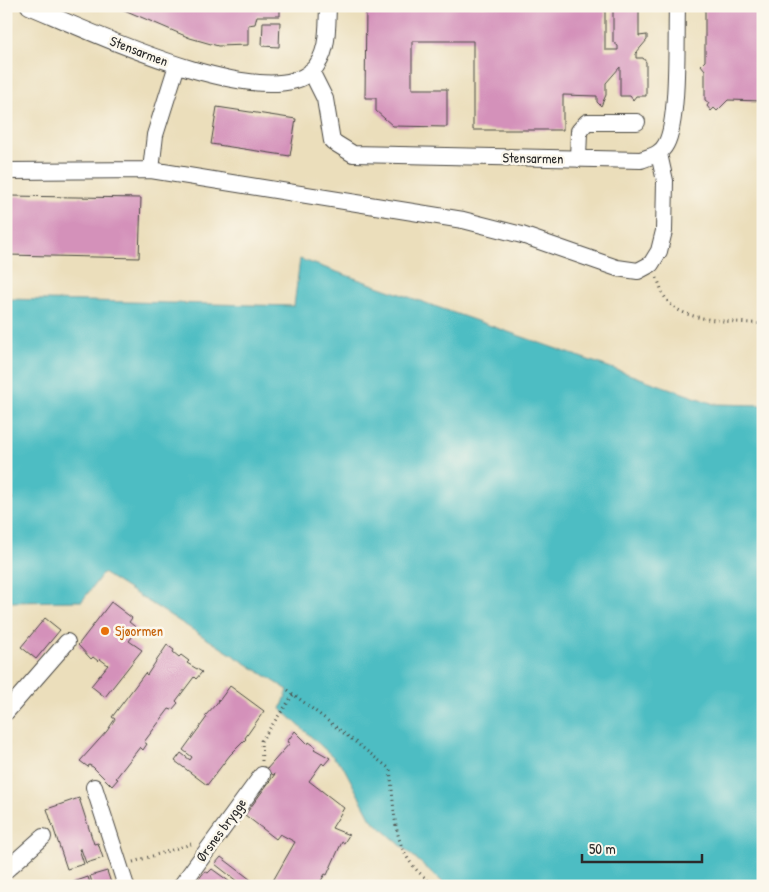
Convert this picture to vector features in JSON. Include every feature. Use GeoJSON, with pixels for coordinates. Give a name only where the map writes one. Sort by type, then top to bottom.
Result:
{"type":"FeatureCollection","features":[{"type":"Feature","properties":{"kind":"street","name":"Stensarmen"},"geometry":{"type":"LineString","coordinates":[[29,6],[199,73],[246,82],[289,82],[311,71],[325,99],[332,141],[353,154],[641,160],[659,154]]}},
{"type":"Feature","properties":{"kind":"street"},"geometry":{"type":"LineString","coordinates":[[311,71],[322,56],[326,41],[328,6]]}},
{"type":"Feature","properties":{"kind":"street"},"geometry":{"type":"LineString","coordinates":[[6,171],[151,170],[463,220],[522,235],[617,268],[638,271],[651,264],[659,251],[664,231],[665,181],[659,154],[666,144],[673,124],[677,6]]}},
{"type":"Feature","properties":{"kind":"street"},"geometry":{"type":"LineString","coordinates":[[151,170],[155,135],[177,65]]}},
{"type":"Feature","properties":{"kind":"street"},"geometry":{"type":"LineString","coordinates":[[578,158],[579,131],[587,122],[637,122]]}},
{"type":"Feature","properties":{"kind":"street"},"geometry":{"type":"LineString","coordinates":[[6,712],[67,642]]}},
{"type":"Feature","properties":{"kind":"street","name":"Ørsnes brygge"},"geometry":{"type":"LineString","coordinates":[[181,886],[262,776]]}},
{"type":"Feature","properties":{"kind":"street"},"geometry":{"type":"LineString","coordinates":[[94,788],[126,886]]}},
{"type":"Feature","properties":{"kind":"street"},"geometry":{"type":"LineString","coordinates":[[6,870],[43,837]]}},
{"type":"Feature","properties":{"kind":"path"},"geometry":{"type":"LineString","coordinates":[[651,264],[667,300],[677,309],[696,317],[763,324]]}},
{"type":"Feature","properties":{"kind":"path"},"geometry":{"type":"LineString","coordinates":[[6,498],[12,496]]}},
{"type":"Feature","properties":{"kind":"path"},"geometry":{"type":"LineString","coordinates":[[288,690],[390,769],[400,844],[405,857],[420,876],[437,886]]}},
{"type":"Feature","properties":{"kind":"path"},"geometry":{"type":"LineString","coordinates":[[262,776],[261,741],[294,695]]}},
{"type":"Feature","properties":{"kind":"path"},"geometry":{"type":"LineString","coordinates":[[120,866],[216,836]]}},
{"type":"Feature","properties":{"kind":"water"},"geometry":{"type":"Polygon","coordinates":[[[300,259],[714,404],[763,405],[763,886],[447,886],[371,819],[343,766],[281,709],[288,690],[103,573],[82,601],[6,602],[6,299],[294,306],[300,259]]]}},
{"type":"Feature","properties":{"kind":"building"},"geometry":{"type":"Polygon","coordinates":[[[115,6],[280,6],[280,16],[257,16],[255,24],[248,25],[248,45],[218,46],[190,38],[115,6]]]}},
{"type":"Feature","properties":{"kind":"building"},"geometry":{"type":"Polygon","coordinates":[[[366,6],[605,6],[605,50],[618,50],[618,46],[613,42],[613,6],[639,6],[639,36],[647,35],[647,40],[636,53],[636,58],[643,58],[646,62],[646,96],[636,96],[633,100],[630,96],[620,96],[620,67],[606,83],[606,95],[601,106],[597,102],[597,96],[563,95],[563,130],[473,130],[473,41],[412,41],[412,89],[447,89],[447,127],[393,126],[376,111],[376,98],[365,98],[366,6]]]}},
{"type":"Feature","properties":{"kind":"building"},"geometry":{"type":"Polygon","coordinates":[[[705,6],[763,6],[763,101],[728,100],[717,111],[714,108],[711,111],[707,106],[709,103],[705,100],[705,70],[701,65],[705,61],[705,6]]]}},
{"type":"Feature","properties":{"kind":"building"},"geometry":{"type":"Polygon","coordinates":[[[263,22],[280,22],[279,47],[262,46],[263,22]]]}},
{"type":"Feature","properties":{"kind":"building"},"geometry":{"type":"Polygon","coordinates":[[[217,107],[296,119],[290,156],[211,144],[217,107]]]}},
{"type":"Feature","properties":{"kind":"building"},"geometry":{"type":"Polygon","coordinates":[[[10,196],[141,198],[139,258],[8,255],[10,196]]]}},
{"type":"Feature","properties":{"kind":"building"},"geometry":{"type":"Polygon","coordinates":[[[111,602],[132,618],[129,622],[138,629],[129,641],[142,650],[105,697],[91,686],[108,665],[100,659],[98,661],[93,657],[91,659],[78,645],[111,602]]]}},
{"type":"Feature","properties":{"kind":"building"},"geometry":{"type":"Polygon","coordinates":[[[45,618],[60,630],[36,659],[21,647],[45,618]]]}},
{"type":"Feature","properties":{"kind":"building"},"geometry":{"type":"Polygon","coordinates":[[[167,645],[179,657],[181,655],[189,661],[187,663],[202,672],[196,679],[194,677],[176,701],[178,703],[172,710],[169,709],[144,742],[147,744],[143,750],[140,747],[112,786],[93,767],[89,765],[88,767],[80,761],[107,731],[115,719],[112,717],[145,673],[147,675],[167,645]]]}},
{"type":"Feature","properties":{"kind":"building"},"geometry":{"type":"Polygon","coordinates":[[[230,686],[264,711],[246,739],[230,755],[207,785],[175,761],[181,753],[190,760],[192,757],[183,750],[207,717],[205,716],[230,686]]]}},
{"type":"Feature","properties":{"kind":"building"},"geometry":{"type":"Polygon","coordinates":[[[295,731],[308,744],[309,742],[316,747],[314,749],[330,758],[324,765],[322,763],[309,781],[344,808],[332,828],[349,835],[344,843],[342,842],[327,875],[325,874],[318,886],[270,886],[295,842],[280,834],[276,839],[245,815],[275,774],[273,775],[266,770],[290,743],[287,742],[295,731]]]}},
{"type":"Feature","properties":{"kind":"building"},"geometry":{"type":"Polygon","coordinates":[[[79,798],[94,844],[98,843],[103,858],[86,863],[81,849],[79,849],[84,864],[67,869],[47,809],[79,798]]]}},
{"type":"Feature","properties":{"kind":"building"},"geometry":{"type":"Polygon","coordinates":[[[221,857],[259,886],[243,886],[215,864],[221,857]]]}},
{"type":"Feature","properties":{"kind":"building"},"geometry":{"type":"Polygon","coordinates":[[[212,869],[230,882],[228,886],[220,882],[216,886],[199,886],[201,883],[198,880],[205,871],[208,873],[212,869]]]}},
{"type":"Feature","properties":{"kind":"building"},"geometry":{"type":"Polygon","coordinates":[[[107,871],[112,886],[93,886],[90,876],[107,871]]]}},
{"type":"Feature","properties":{"kind":"building"},"geometry":{"type":"Polygon","coordinates":[[[88,877],[91,886],[72,886],[71,883],[88,877]]]}},
{"type":"Feature","properties":{"kind":"place","name":"Sjøormen"},"geometry":{"type":"Point","coordinates":[105,631]}}]}
